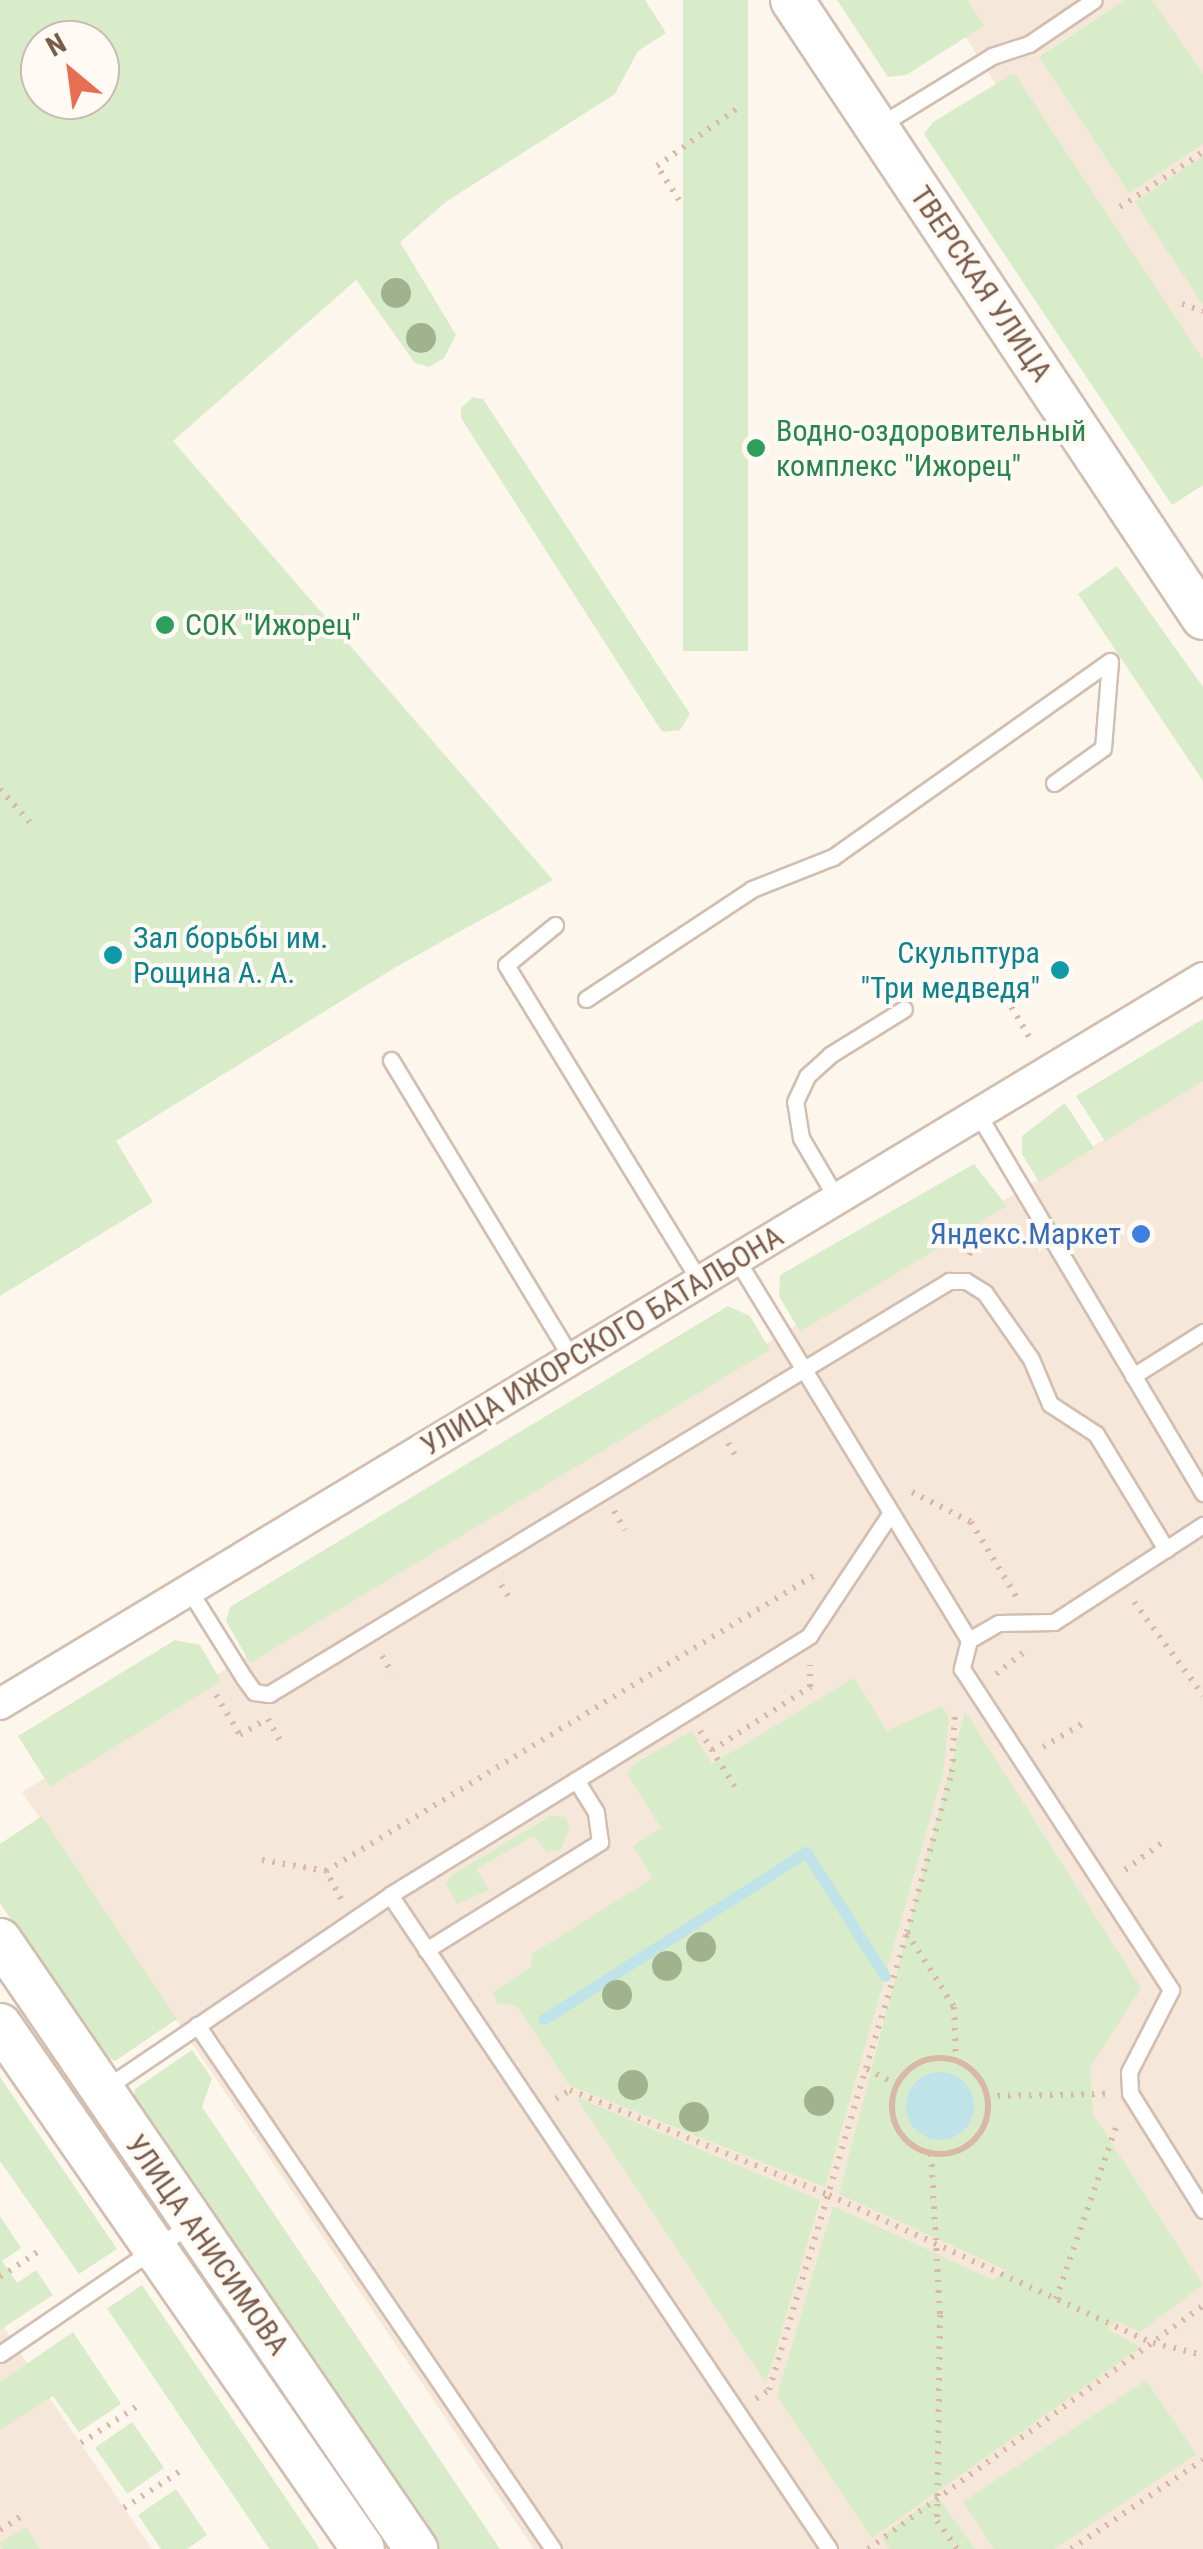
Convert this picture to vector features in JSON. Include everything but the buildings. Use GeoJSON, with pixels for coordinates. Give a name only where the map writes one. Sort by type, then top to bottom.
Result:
{"type":"FeatureCollection","features":[{"type":"Feature","properties":{"kind":"main road","name":"ТВЕРСКАЯ УЛИЦА"},"geometry":{"type":"LineString","coordinates":[[792,0],[1203,618]]}},
{"type":"Feature","properties":{"kind":"main road","name":"УЛИЦА АНИСИМОВА"},"geometry":{"type":"LineString","coordinates":[[0,1940],[416,2549]]}},
{"type":"Feature","properties":{"kind":"main road","name":"УЛИЦА АНИСИМОВА"},"geometry":{"type":"LineString","coordinates":[[0,2025],[363,2549]]}},
{"type":"Feature","properties":{"kind":"street","name":"УЛИЦА ИЖОРСКОГО БАТАЛЬОНА"},"geometry":{"type":"LineString","coordinates":[[0,1704],[1203,978]]}},
{"type":"Feature","properties":{"kind":"lane"},"geometry":{"type":"LineString","coordinates":[[876,127],[992,56],[1029,44],[1094,0]]}},
{"type":"Feature","properties":{"kind":"lane"},"geometry":{"type":"LineString","coordinates":[[586,999],[752,889],[833,857],[1110,661],[1103,748],[1054,783]]}},
{"type":"Feature","properties":{"kind":"lane"},"geometry":{"type":"LineString","coordinates":[[555,926],[506,965],[700,1281]]}},
{"type":"Feature","properties":{"kind":"lane"},"geometry":{"type":"LineString","coordinates":[[837,1198],[801,1138],[795,1102],[807,1076],[830,1055],[904,1009]]}},
{"type":"Feature","properties":{"kind":"lane"},"geometry":{"type":"LineString","coordinates":[[390,1060],[572,1359]]}},
{"type":"Feature","properties":{"kind":"lane"},"geometry":{"type":"LineString","coordinates":[[978,1114],[1203,1493]]}},
{"type":"Feature","properties":{"kind":"lane"},"geometry":{"type":"LineString","coordinates":[[737,1260],[969,1640],[962,1669],[1171,1990],[1129,2072],[1130,2094],[1203,2210]]}},
{"type":"Feature","properties":{"kind":"lane"},"geometry":{"type":"LineString","coordinates":[[189,1590],[254,1692],[269,1694],[948,1282],[966,1281],[985,1293],[1031,1360],[1050,1404],[1096,1434],[1166,1549]]}},
{"type":"Feature","properties":{"kind":"lane"},"geometry":{"type":"LineString","coordinates":[[1133,1376],[1203,1332]]}},
{"type":"Feature","properties":{"kind":"lane"},"geometry":{"type":"LineString","coordinates":[[100,2091],[390,1895],[809,1636],[890,1514]]}},
{"type":"Feature","properties":{"kind":"lane"},"geometry":{"type":"LineString","coordinates":[[969,1640],[999,1623],[1054,1622],[1203,1524]]}},
{"type":"Feature","properties":{"kind":"lane"},"geometry":{"type":"LineString","coordinates":[[426,1950],[600,1842],[596,1812],[576,1780]]}},
{"type":"Feature","properties":{"kind":"lane"},"geometry":{"type":"LineString","coordinates":[[390,1895],[829,2549]]}},
{"type":"Feature","properties":{"kind":"lane"},"geometry":{"type":"LineString","coordinates":[[197,2025],[553,2549]]}},
{"type":"Feature","properties":{"kind":"lane"},"geometry":{"type":"LineString","coordinates":[[0,2354],[192,2223]]}},
{"type":"Feature","properties":{"kind":"path"},"geometry":{"type":"LineString","coordinates":[[678,200],[657,166],[738,108]]}},
{"type":"Feature","properties":{"kind":"path"},"geometry":{"type":"LineString","coordinates":[[1120,207],[1203,152]]}},
{"type":"Feature","properties":{"kind":"path"},"geometry":{"type":"LineString","coordinates":[[1182,304],[1203,311]]}},
{"type":"Feature","properties":{"kind":"path"},"geometry":{"type":"LineString","coordinates":[[0,789],[33,826]]}},
{"type":"Feature","properties":{"kind":"path"},"geometry":{"type":"LineString","coordinates":[[1000,989],[1032,1040]]}},
{"type":"Feature","properties":{"kind":"path"},"geometry":{"type":"LineString","coordinates":[[727,1442],[738,1460]]}},
{"type":"Feature","properties":{"kind":"path"},"geometry":{"type":"LineString","coordinates":[[906,1489],[971,1522],[1022,1604],[1043,1607],[1054,1622]]}},
{"type":"Feature","properties":{"kind":"path"},"geometry":{"type":"LineString","coordinates":[[613,1510],[625,1530]]}},
{"type":"Feature","properties":{"kind":"path"},"geometry":{"type":"LineString","coordinates":[[262,1860],[326,1871],[825,1568]]}},
{"type":"Feature","properties":{"kind":"path"},"geometry":{"type":"LineString","coordinates":[[498,1580],[511,1600]]}},
{"type":"Feature","properties":{"kind":"path"},"geometry":{"type":"LineString","coordinates":[[1120,1580],[1203,1695]]}},
{"type":"Feature","properties":{"kind":"path"},"geometry":{"type":"LineString","coordinates":[[712,1750],[810,1687],[809,1636]]}},
{"type":"Feature","properties":{"kind":"path"},"geometry":{"type":"LineString","coordinates":[[378,1651],[393,1674]]}},
{"type":"Feature","properties":{"kind":"path"},"geometry":{"type":"LineString","coordinates":[[737,2413],[769,2390],[829,2195],[952,1772],[962,1669]]}},
{"type":"Feature","properties":{"kind":"path"},"geometry":{"type":"LineString","coordinates":[[689,1713],[736,1787]]}},
{"type":"Feature","properties":{"kind":"path"},"geometry":{"type":"LineString","coordinates":[[267,1718],[282,1742]]}},
{"type":"Feature","properties":{"kind":"path"},"geometry":{"type":"LineString","coordinates":[[1039,1750],[1085,1722]]}},
{"type":"Feature","properties":{"kind":"path"},"geometry":{"type":"LineString","coordinates":[[1121,1873],[1164,1842]]}},
{"type":"Feature","properties":{"kind":"path"},"geometry":{"type":"LineString","coordinates":[[326,1871],[342,1900],[326,1911]]}},
{"type":"Feature","properties":{"kind":"path"},"geometry":{"type":"LineString","coordinates":[[906,1932],[954,2007],[956,2061]]}},
{"type":"Feature","properties":{"kind":"path"},"geometry":{"type":"LineString","coordinates":[[956,2061],[970,2069],[987,2096],[974,2140],[947,2154],[931,2154],[896,2128],[897,2085],[916,2064],[956,2061]]}},
{"type":"Feature","properties":{"kind":"path"},"geometry":{"type":"LineString","coordinates":[[866,2068],[897,2085]]}},
{"type":"Feature","properties":{"kind":"path"},"geometry":{"type":"LineString","coordinates":[[535,2111],[570,2090],[829,2195],[1153,2344],[1203,2355]]}},
{"type":"Feature","properties":{"kind":"path"},"geometry":{"type":"LineString","coordinates":[[987,2096],[1130,2094],[1080,2218],[1056,2299]]}},
{"type":"Feature","properties":{"kind":"path"},"geometry":{"type":"LineString","coordinates":[[931,2154],[940,2314],[934,2434],[937,2521],[957,2549]]}},
{"type":"Feature","properties":{"kind":"path"},"geometry":{"type":"LineString","coordinates":[[0,2277],[39,2251]]}},
{"type":"Feature","properties":{"kind":"path"},"geometry":{"type":"LineString","coordinates":[[868,2549],[1203,2306]]}},
{"type":"Feature","properties":{"kind":"path"},"geometry":{"type":"LineString","coordinates":[[81,2444],[142,2403]]}},
{"type":"Feature","properties":{"kind":"path"},"geometry":{"type":"LineString","coordinates":[[1072,2549],[1203,2460]]}},
{"type":"Feature","properties":{"kind":"path"},"geometry":{"type":"LineString","coordinates":[[124,2508],[186,2468]]}},
{"type":"Feature","properties":{"kind":"path"},"geometry":{"type":"LineString","coordinates":[[0,2530],[26,2513]]}},
{"type":"Feature","properties":{"kind":"shaded area"},"geometry":{"type":"Polygon","coordinates":[[[942,0],[1203,0],[1203,410],[942,0]]]}},
{"type":"Feature","properties":{"kind":"shaded area"},"geometry":{"type":"Polygon","coordinates":[[[1203,1080],[1203,2549],[534,2549],[22,1792],[1203,1080]]]}},
{"type":"Feature","properties":{"kind":"shaded area"},"geometry":{"type":"Polygon","coordinates":[[[0,2321],[51,2400],[152,2549],[0,2549],[0,2321]]]}},
{"type":"Feature","properties":{"kind":"green space","name":"СОК \"Ижорец\""},"geometry":{"type":"Polygon","coordinates":[[[0,0],[645,0],[666,33],[638,51],[615,94],[447,201],[400,242],[456,335],[444,358],[429,367],[415,363],[356,280],[173,441],[553,880],[396,967],[116,1141],[153,1202],[0,1296],[0,0]]]}},
{"type":"Feature","properties":{"kind":"green space"},"geometry":{"type":"Polygon","coordinates":[[[683,0],[748,0],[748,651],[683,651],[683,0]]]}},
{"type":"Feature","properties":{"kind":"green space"},"geometry":{"type":"Polygon","coordinates":[[[837,0],[967,0],[984,26],[906,75],[888,77],[837,0]]]}},
{"type":"Feature","properties":{"kind":"green space"},"geometry":{"type":"Polygon","coordinates":[[[1125,0],[1152,0],[1203,74],[1203,144],[1129,193],[1039,57],[1125,0]]]}},
{"type":"Feature","properties":{"kind":"green space"},"geometry":{"type":"Polygon","coordinates":[[[1014,73],[1203,359],[1203,485],[1172,505],[924,134],[933,122],[1014,73]]]}},
{"type":"Feature","properties":{"kind":"green space"},"geometry":{"type":"Polygon","coordinates":[[[1203,159],[1203,305],[1135,202],[1203,159]]]}},
{"type":"Feature","properties":{"kind":"green space"},"geometry":{"type":"Polygon","coordinates":[[[473,397],[483,399],[690,714],[680,730],[663,732],[657,724],[461,418],[461,408],[473,397]]]}},
{"type":"Feature","properties":{"kind":"green space"},"geometry":{"type":"Polygon","coordinates":[[[1117,566],[1203,687],[1203,781],[1078,594],[1117,566]]]}},
{"type":"Feature","properties":{"kind":"green space"},"geometry":{"type":"Polygon","coordinates":[[[1203,1019],[1203,1081],[1105,1141],[1076,1096],[1203,1019]]]}},
{"type":"Feature","properties":{"kind":"green space"},"geometry":{"type":"Polygon","coordinates":[[[1065,1103],[1094,1148],[1039,1182],[1022,1154],[1022,1136],[1065,1103]]]}},
{"type":"Feature","properties":{"kind":"green space"},"geometry":{"type":"Polygon","coordinates":[[[974,1164],[1007,1206],[800,1332],[779,1296],[780,1275],[974,1164]]]}},
{"type":"Feature","properties":{"kind":"green space"},"geometry":{"type":"Polygon","coordinates":[[[728,1306],[750,1316],[770,1350],[250,1663],[226,1621],[230,1607],[728,1306]]]}},
{"type":"Feature","properties":{"kind":"green space"},"geometry":{"type":"Polygon","coordinates":[[[175,1640],[200,1645],[221,1681],[50,1787],[18,1736],[175,1640]]]}},
{"type":"Feature","properties":{"kind":"green space"},"geometry":{"type":"Polygon","coordinates":[[[854,1678],[887,1731],[942,1706],[949,1719],[943,1773],[825,2187],[569,2085],[517,2006],[497,2003],[493,1992],[531,1967],[532,1954],[653,1878],[633,1846],[661,1828],[627,1773],[634,1764],[692,1731],[712,1764],[854,1678]]]}},
{"type":"Feature","properties":{"kind":"green space"},"geometry":{"type":"Polygon","coordinates":[[[965,1711],[1141,1988],[1090,2068],[1093,2114],[1203,2285],[1140,2332],[1117,2321],[1107,2329],[1141,2347],[872,2538],[777,2396],[833,2206],[993,2280],[1006,2270],[839,2194],[965,1711]]]}},
{"type":"Feature","properties":{"kind":"green space"},"geometry":{"type":"Polygon","coordinates":[[[42,1816],[177,2019],[115,2061],[101,2054],[0,1903],[0,1844],[42,1816]]]}},
{"type":"Feature","properties":{"kind":"green space"},"geometry":{"type":"Polygon","coordinates":[[[550,1816],[565,1817],[570,1827],[561,1850],[547,1852],[534,1836],[476,1869],[489,1890],[457,1904],[446,1884],[451,1876],[550,1816]]]}},
{"type":"Feature","properties":{"kind":"green space"},"geometry":{"type":"Polygon","coordinates":[[[192,2050],[212,2078],[202,2107],[500,2549],[433,2549],[134,2103],[135,2089],[192,2050]]]}},
{"type":"Feature","properties":{"kind":"green space"},"geometry":{"type":"Polygon","coordinates":[[[0,2077],[117,2249],[79,2274],[0,2161],[0,2077]]]}},
{"type":"Feature","properties":{"kind":"green space"},"geometry":{"type":"Polygon","coordinates":[[[576,2097],[820,2200],[766,2383],[576,2097]]]}},
{"type":"Feature","properties":{"kind":"green space"},"geometry":{"type":"Polygon","coordinates":[[[0,2216],[21,2248],[2,2261],[17,2283],[36,2270],[53,2295],[0,2330],[0,2216]]]}},
{"type":"Feature","properties":{"kind":"green space"},"geometry":{"type":"Polygon","coordinates":[[[142,2285],[319,2548],[269,2549],[107,2308],[142,2285]]]}},
{"type":"Feature","properties":{"kind":"green space"},"geometry":{"type":"Polygon","coordinates":[[[73,2332],[121,2404],[79,2432],[53,2396],[0,2430],[0,2382],[73,2332]]]}},
{"type":"Feature","properties":{"kind":"green space"},"geometry":{"type":"Polygon","coordinates":[[[1146,2380],[1196,2454],[1054,2549],[994,2549],[963,2502],[1146,2380]]]}},
{"type":"Feature","properties":{"kind":"green space"},"geometry":{"type":"Polygon","coordinates":[[[132,2422],[164,2468],[127,2494],[95,2448],[132,2422]]]}},
{"type":"Feature","properties":{"kind":"green space"},"geometry":{"type":"Polygon","coordinates":[[[176,2489],[207,2535],[187,2549],[161,2549],[138,2515],[176,2489]]]}},
{"type":"Feature","properties":{"kind":"green space"},"geometry":{"type":"Polygon","coordinates":[[[937,2496],[975,2549],[890,2549],[881,2537],[937,2496]]]}},
{"type":"Feature","properties":{"kind":"green space"},"geometry":{"type":"Polygon","coordinates":[[[26,2527],[40,2549],[3,2549],[0,2543],[26,2527]]]}},
{"type":"Feature","properties":{"kind":"water"},"geometry":{"type":"Polygon","coordinates":[[[940,2072],[953,2074],[964,2082],[972,2093],[972,2119],[964,2130],[953,2138],[940,2140],[927,2138],[916,2130],[908,2119],[906,2106],[908,2093],[916,2082],[927,2074],[940,2072]]]}},
{"type":"Feature","properties":{"kind":"waterway"},"geometry":{"type":"LineString","coordinates":[[544,2019],[806,1852],[885,1976]]}},
{"type":"Feature","properties":{"kind":"place","name":"Водно-оздоровительный комплекс \"Ижорец\""},"geometry":{"type":"Point","coordinates":[756,448]}},
{"type":"Feature","properties":{"kind":"place","name":"СОК \"Ижорец\""},"geometry":{"type":"Point","coordinates":[165,625]}},
{"type":"Feature","properties":{"kind":"place","name":"Зал борьбы им. Рощина А. А."},"geometry":{"type":"Point","coordinates":[113,955]}},
{"type":"Feature","properties":{"kind":"place","name":"Скульптура \"Три медведя\""},"geometry":{"type":"Point","coordinates":[1060,970]}},
{"type":"Feature","properties":{"kind":"place","name":"Яндекс.Маркет"},"geometry":{"type":"Point","coordinates":[1141,1234]}}]}
